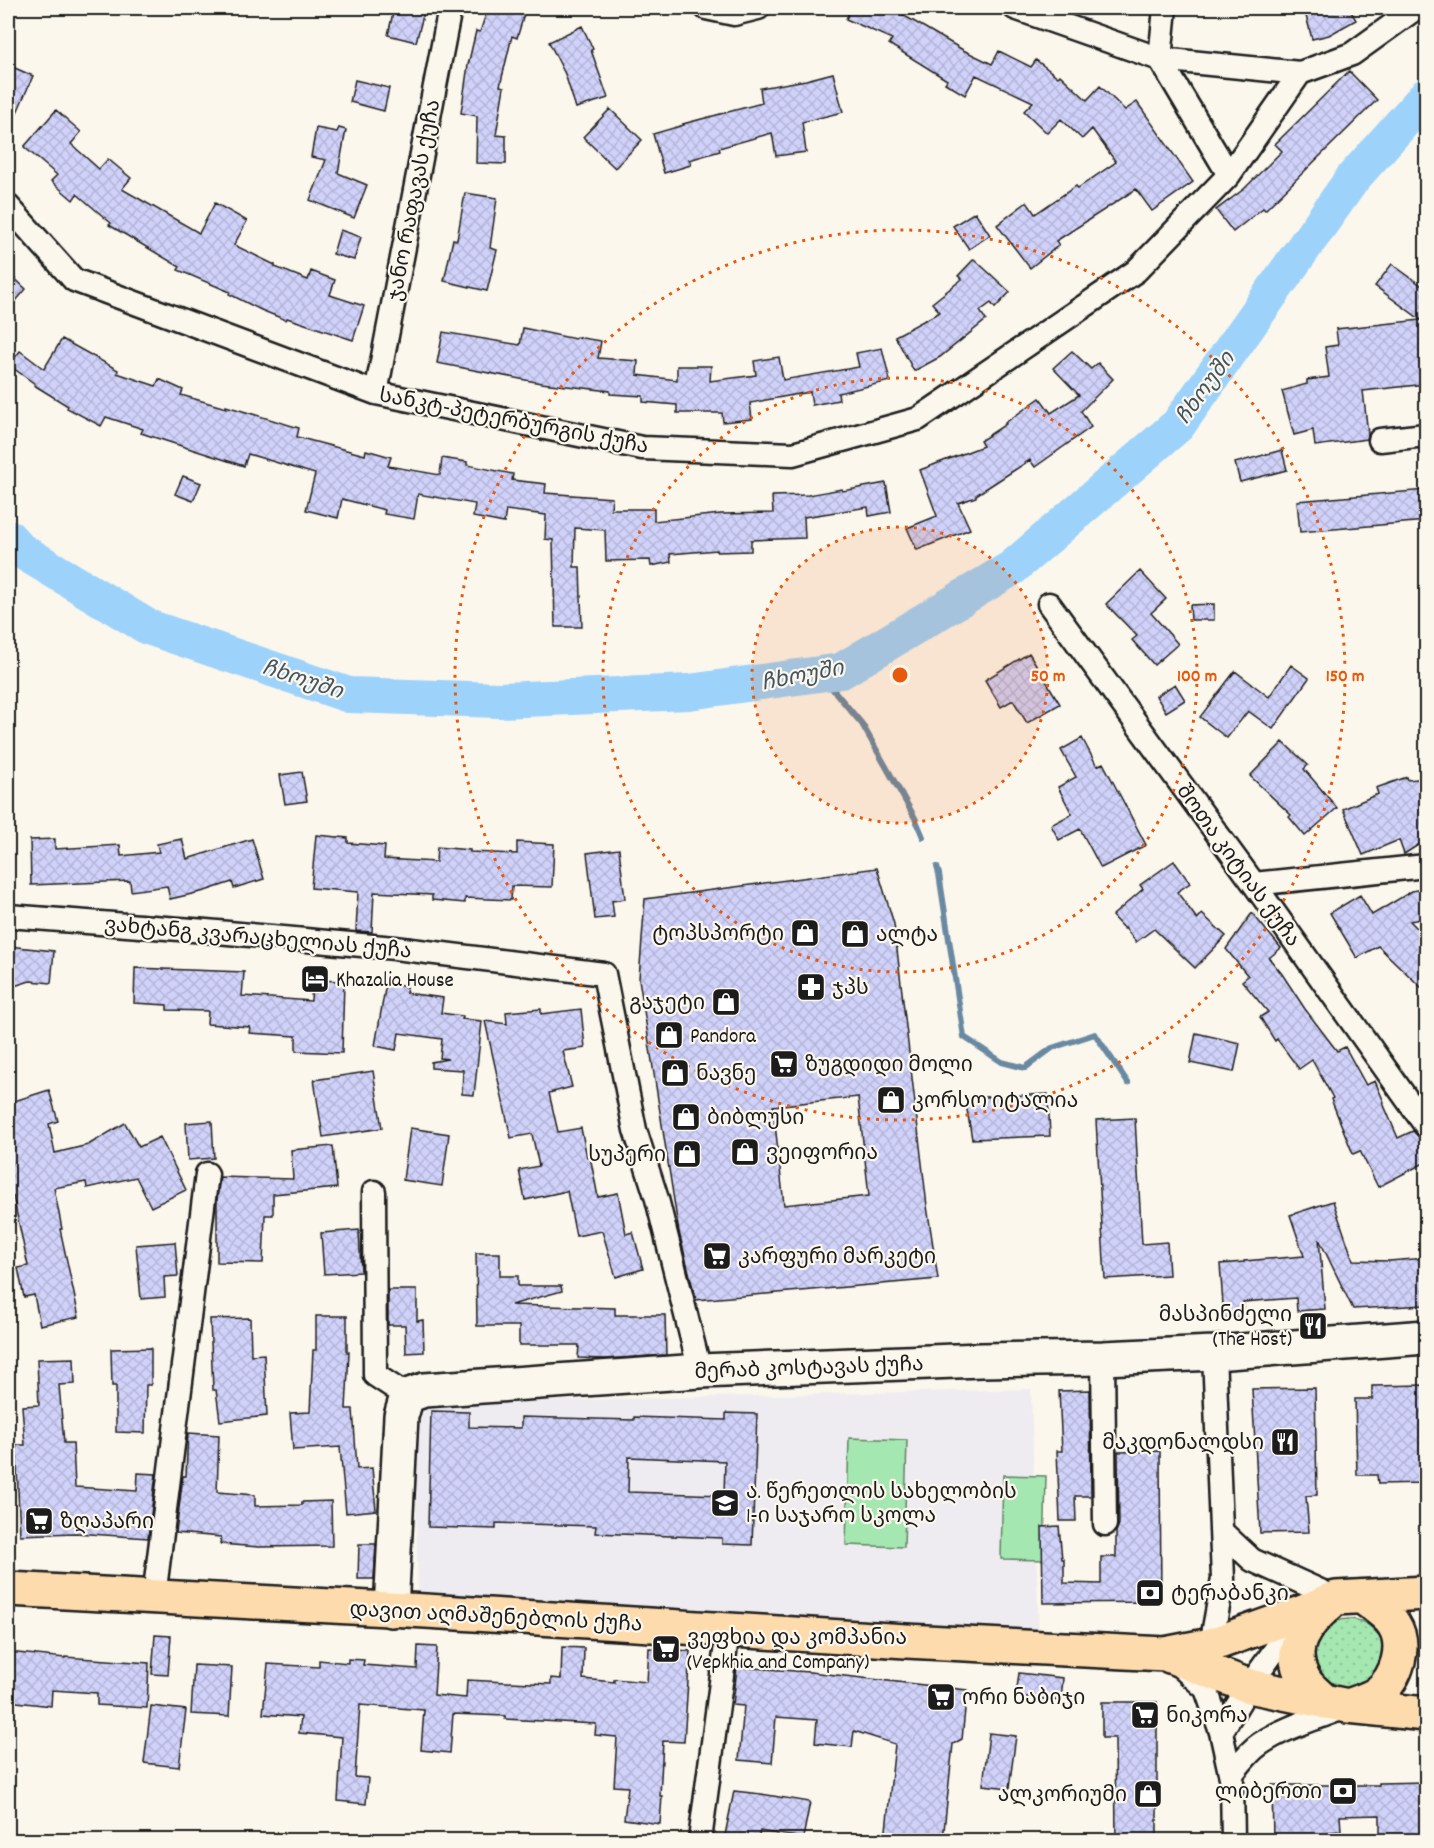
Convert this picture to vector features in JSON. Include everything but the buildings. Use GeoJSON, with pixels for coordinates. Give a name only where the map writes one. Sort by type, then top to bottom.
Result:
{"type":"FeatureCollection","features":[{"type":"Feature","properties":{"kind":"highway","name":"დავით აღმაშენებლის ქუჩა"},"geometry":{"type":"LineString","coordinates":[[8,1589],[1165,1654]]}},
{"type":"Feature","properties":{"kind":"highway"},"geometry":{"type":"LineString","coordinates":[[1165,1654],[1211,1645],[1349,1598],[1426,1593]]}},
{"type":"Feature","properties":{"kind":"highway"},"geometry":{"type":"LineString","coordinates":[[1349,1598],[1384,1613],[1395,1626],[1400,1654],[1388,1684],[1376,1695],[1337,1704],[1306,1683],[1298,1666],[1297,1646],[1305,1628],[1315,1616],[1349,1598]]}},
{"type":"Feature","properties":{"kind":"highway"},"geometry":{"type":"LineString","coordinates":[[1165,1654],[1249,1686],[1337,1704],[1426,1714]]}},
{"type":"Feature","properties":{"kind":"main road","name":"მერაბ კოსტავას ქუჩა"},"geometry":{"type":"LineString","coordinates":[[407,1396],[424,1389],[700,1371],[1214,1353],[1426,1337]]}},
{"type":"Feature","properties":{"kind":"main road"},"geometry":{"type":"LineString","coordinates":[[391,1610],[401,1416],[407,1396]]}},
{"type":"Feature","properties":{"kind":"street","name":"ჯანო რაფავას ქუჩა"},"geometry":{"type":"LineString","coordinates":[[376,393],[450,8]]}},
{"type":"Feature","properties":{"kind":"street"},"geometry":{"type":"LineString","coordinates":[[706,8],[734,14],[758,8]]}},
{"type":"Feature","properties":{"kind":"street"},"geometry":{"type":"LineString","coordinates":[[1015,8],[1160,59],[1300,73],[1352,54],[1416,8]]}},
{"type":"Feature","properties":{"kind":"street"},"geometry":{"type":"LineString","coordinates":[[1166,8],[1160,59],[1228,175]]}},
{"type":"Feature","properties":{"kind":"street","name":"სანკტ-პეტერბურგის ქუჩა"},"geometry":{"type":"LineString","coordinates":[[8,206],[75,280],[376,393],[642,448],[793,454],[918,419],[1136,271],[1228,175],[1300,73]]}},
{"type":"Feature","properties":{"kind":"street"},"geometry":{"type":"LineString","coordinates":[[1380,440],[1426,435]]}},
{"type":"Feature","properties":{"kind":"street","name":"შოთა კიტიას ქუჩა"},"geometry":{"type":"LineString","coordinates":[[1049,604],[1254,884],[1426,1126]]}},
{"type":"Feature","properties":{"kind":"street"},"geometry":{"type":"LineString","coordinates":[[1254,884],[1426,866]]}},
{"type":"Feature","properties":{"kind":"street","name":"ვახტანგ კვარაცხელიას ქუჩა"},"geometry":{"type":"LineString","coordinates":[[8,916],[395,948],[604,974],[635,1130],[657,1199],[700,1371]]}},
{"type":"Feature","properties":{"kind":"street"},"geometry":{"type":"LineString","coordinates":[[154,1597],[207,1174]]}},
{"type":"Feature","properties":{"kind":"street"},"geometry":{"type":"LineString","coordinates":[[374,1192],[375,1375],[407,1396]]}},
{"type":"Feature","properties":{"kind":"street"},"geometry":{"type":"LineString","coordinates":[[1211,1645],[1223,1579],[1214,1353]]}},
{"type":"Feature","properties":{"kind":"street"},"geometry":{"type":"LineString","coordinates":[[1103,1358],[1105,1524]]}},
{"type":"Feature","properties":{"kind":"street"},"geometry":{"type":"LineString","coordinates":[[1221,1531],[1252,1560],[1349,1598]]}},
{"type":"Feature","properties":{"kind":"street"},"geometry":{"type":"LineString","coordinates":[[1221,1732],[1249,1686],[1301,1613]]}},
{"type":"Feature","properties":{"kind":"street"},"geometry":{"type":"LineString","coordinates":[[700,1840],[728,1630]]}},
{"type":"Feature","properties":{"kind":"street"},"geometry":{"type":"LineString","coordinates":[[1165,1654],[1206,1689],[1221,1732],[1231,1775],[1233,1840]]}},
{"type":"Feature","properties":{"kind":"street"},"geometry":{"type":"LineString","coordinates":[[1231,1775],[1246,1755],[1260,1744],[1337,1704]]}},
{"type":"Feature","properties":{"kind":"shaded area","name":"ა. წერეთლის სახელობის 1-ი საჯარო სკოლა"},"geometry":{"type":"Polygon","coordinates":[[[1031,1389],[1039,1637],[418,1594],[414,1412],[424,1404],[1031,1389]]]}},
{"type":"Feature","properties":{"kind":"green space"},"geometry":{"type":"Polygon","coordinates":[[[849,1438],[907,1440],[904,1547],[846,1545],[849,1438]]]}},
{"type":"Feature","properties":{"kind":"green space"},"geometry":{"type":"Polygon","coordinates":[[[1003,1475],[1046,1476],[1044,1560],[1001,1559],[1003,1475]]]}},
{"type":"Feature","properties":{"kind":"green space"},"geometry":{"type":"Polygon","coordinates":[[[1349,1619],[1362,1622],[1373,1629],[1380,1640],[1383,1653],[1380,1666],[1373,1677],[1362,1684],[1349,1687],[1336,1684],[1325,1677],[1318,1666],[1315,1653],[1318,1640],[1325,1629],[1336,1622],[1349,1619]]]}},
{"type":"Feature","properties":{"kind":"waterway","name":"ჩხოუში"},"geometry":{"type":"LineString","coordinates":[[8,537],[20,550],[148,627],[349,695],[499,700],[689,692],[841,671],[1012,568],[1178,425],[1353,178],[1426,96]]}},
{"type":"Feature","properties":{"kind":"waterway"},"geometry":{"type":"LineString","coordinates":[[820,674],[862,724],[915,818],[923,837]]}},
{"type":"Feature","properties":{"kind":"waterway"},"geometry":{"type":"LineString","coordinates":[[937,867],[964,1037],[1002,1062],[1025,1068],[1052,1048],[1095,1034],[1128,1083]]}},
{"type":"Feature","properties":{"kind":"place","name":"ტოპსპორტი"},"geometry":{"type":"Point","coordinates":[805,933]}},
{"type":"Feature","properties":{"kind":"place","name":"ალტა"},"geometry":{"type":"Point","coordinates":[855,934]}},
{"type":"Feature","properties":{"kind":"place","name":"Khazalia House"},"geometry":{"type":"Point","coordinates":[315,979]}},
{"type":"Feature","properties":{"kind":"place","name":"ჯპს"},"geometry":{"type":"Point","coordinates":[811,987]}},
{"type":"Feature","properties":{"kind":"place","name":"გაჯეტი"},"geometry":{"type":"Point","coordinates":[726,1002]}},
{"type":"Feature","properties":{"kind":"place","name":"Pandora"},"geometry":{"type":"Point","coordinates":[669,1035]}},
{"type":"Feature","properties":{"kind":"place","name":"ზუგდიდი მოლი"},"geometry":{"type":"Point","coordinates":[784,1064]}},
{"type":"Feature","properties":{"kind":"place","name":"ნავნე"},"geometry":{"type":"Point","coordinates":[675,1073]}},
{"type":"Feature","properties":{"kind":"place","name":"კორსო იტალია"},"geometry":{"type":"Point","coordinates":[891,1100]}},
{"type":"Feature","properties":{"kind":"place","name":"ბიბლუსი"},"geometry":{"type":"Point","coordinates":[686,1117]}},
{"type":"Feature","properties":{"kind":"place","name":"ვეიფორია"},"geometry":{"type":"Point","coordinates":[745,1152]}},
{"type":"Feature","properties":{"kind":"place","name":"სუპერი"},"geometry":{"type":"Point","coordinates":[687,1154]}},
{"type":"Feature","properties":{"kind":"place","name":"კარფური მარკეტი"},"geometry":{"type":"Point","coordinates":[717,1256]}},
{"type":"Feature","properties":{"kind":"place","name":"მასპინძელი (The Host)"},"geometry":{"type":"Point","coordinates":[1313,1326]}},
{"type":"Feature","properties":{"kind":"place","name":"მაკდონალდსი"},"geometry":{"type":"Point","coordinates":[1285,1442]}},
{"type":"Feature","properties":{"kind":"place","name":"ა. წერეთლის სახელობის 1-ი საჯარო სკოლა"},"geometry":{"type":"Point","coordinates":[725,1503]}},
{"type":"Feature","properties":{"kind":"place","name":"ზღაპარი"},"geometry":{"type":"Point","coordinates":[39,1521]}},
{"type":"Feature","properties":{"kind":"place","name":"ტერაბანკი"},"geometry":{"type":"Point","coordinates":[1150,1593]}},
{"type":"Feature","properties":{"kind":"place","name":"ვეფხია და კომპანია (Vepkhia and Company)"},"geometry":{"type":"Point","coordinates":[666,1649]}},
{"type":"Feature","properties":{"kind":"place","name":"ორი ნაბიჯი"},"geometry":{"type":"Point","coordinates":[941,1697]}},
{"type":"Feature","properties":{"kind":"place","name":"ნიკორა"},"geometry":{"type":"Point","coordinates":[1145,1715]}},
{"type":"Feature","properties":{"kind":"place","name":"ლიბერთი"},"geometry":{"type":"Point","coordinates":[1343,1791]}},
{"type":"Feature","properties":{"kind":"place","name":"ალკორიუმი"},"geometry":{"type":"Point","coordinates":[1148,1794]}}]}
